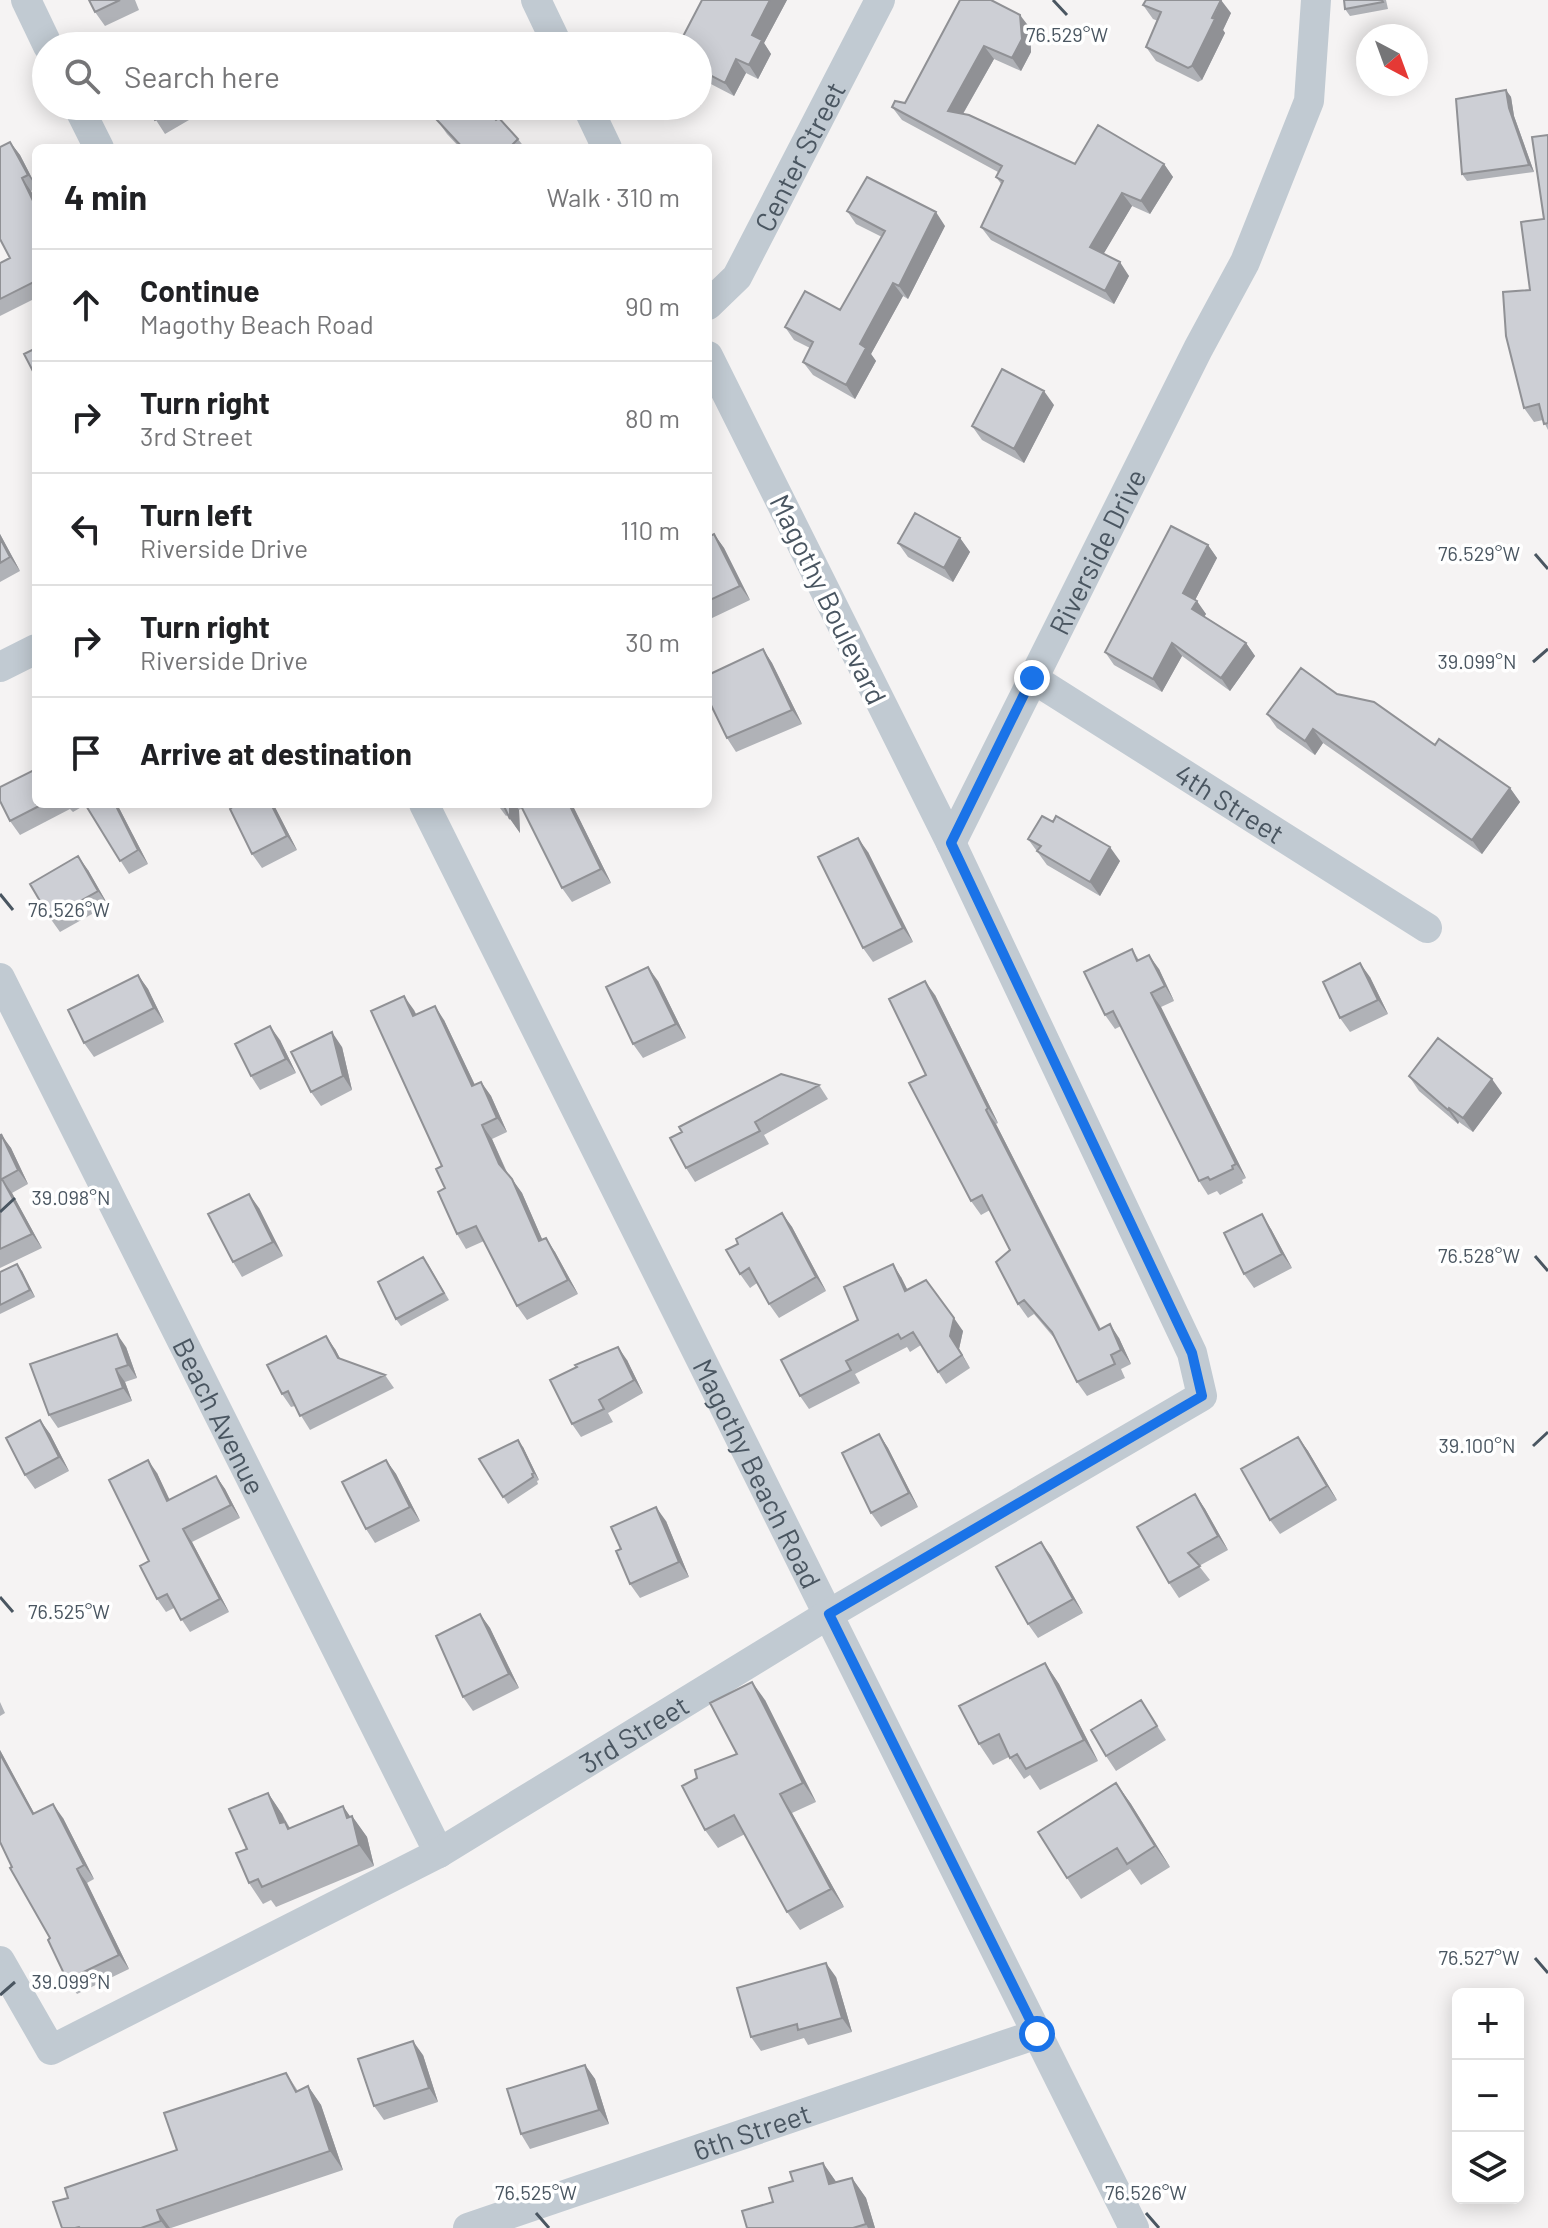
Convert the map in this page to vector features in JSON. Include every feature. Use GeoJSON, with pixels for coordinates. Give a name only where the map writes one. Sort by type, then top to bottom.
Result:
{"type":"FeatureCollection","features":[{"type":"Feature","properties":{"kind":"street"},"geometry":{"type":"LineString","coordinates":[[26,0],[41,32]]}},
{"type":"Feature","properties":{"kind":"street"},"geometry":{"type":"LineString","coordinates":[[536,0],[551,32]]}},
{"type":"Feature","properties":{"kind":"street","name":"Center Street"},"geometry":{"type":"LineString","coordinates":[[712,301],[737,277],[880,0]]}},
{"type":"Feature","properties":{"kind":"street","name":"Riverside Drive"},"geometry":{"type":"LineString","coordinates":[[951,843],[1191,362],[1245,262],[1309,101],[1316,0]]}},
{"type":"Feature","properties":{"kind":"street"},"geometry":{"type":"LineString","coordinates":[[85,120],[97,144]]}},
{"type":"Feature","properties":{"kind":"street"},"geometry":{"type":"LineString","coordinates":[[594,120],[605,144]]}},
{"type":"Feature","properties":{"kind":"street","name":"Magothy Boulevard"},"geometry":{"type":"LineString","coordinates":[[712,364],[951,843]]}},
{"type":"Feature","properties":{"kind":"street"},"geometry":{"type":"LineString","coordinates":[[0,667],[32,651]]}},
{"type":"Feature","properties":{"kind":"street","name":"4th Street"},"geometry":{"type":"LineString","coordinates":[[1032,678],[1427,928]]}},
{"type":"Feature","properties":{"kind":"street","name":"Magothy Beach Road"},"geometry":{"type":"LineString","coordinates":[[426,808],[1134,2228]]}},
{"type":"Feature","properties":{"kind":"street","name":"3rd Street"},"geometry":{"type":"LineString","coordinates":[[0,1961],[51,2050],[439,1853],[829,1614],[1202,1396],[1192,1353],[951,843]]}},
{"type":"Feature","properties":{"kind":"street","name":"Beach Avenue"},"geometry":{"type":"LineString","coordinates":[[0,978],[439,1853]]}},
{"type":"Feature","properties":{"kind":"street","name":"6th Street"},"geometry":{"type":"LineString","coordinates":[[468,2228],[1037,2034]]}},
{"type":"Feature","properties":{"kind":"building"},"geometry":{"type":"Polygon","coordinates":[[[89,0],[120,0],[95,12],[89,0]]]}},
{"type":"Feature","properties":{"kind":"building"},"geometry":{"type":"Polygon","coordinates":[[[702,0],[770,0],[752,35],[762,40],[749,65],[736,59],[725,83],[712,76],[712,32],[685,32],[702,0]]]}},
{"type":"Feature","properties":{"kind":"building"},"geometry":{"type":"Polygon","coordinates":[[[960,0],[991,0],[1020,15],[1022,39],[1012,58],[984,46],[948,111],[969,115],[1075,164],[1098,125],[1164,164],[1141,201],[1122,193],[1090,247],[1120,262],[1105,291],[981,227],[1003,181],[996,177],[1002,166],[892,107],[895,101],[905,103],[960,0]]]}},
{"type":"Feature","properties":{"kind":"building"},"geometry":{"type":"Polygon","coordinates":[[[1146,0],[1221,0],[1192,66],[1188,68],[1146,47],[1161,12],[1143,5],[1146,0]]]}},
{"type":"Feature","properties":{"kind":"building"},"geometry":{"type":"Polygon","coordinates":[[[1344,0],[1382,0],[1383,2],[1345,9],[1344,0]]]}},
{"type":"Feature","properties":{"kind":"building"},"geometry":{"type":"Polygon","coordinates":[[[1506,90],[1509,108],[1529,165],[1462,174],[1456,99],[1506,90]]]}},
{"type":"Feature","properties":{"kind":"building"},"geometry":{"type":"Polygon","coordinates":[[[437,120],[501,120],[518,139],[513,144],[459,144],[437,120]]]}},
{"type":"Feature","properties":{"kind":"building"},"geometry":{"type":"Polygon","coordinates":[[[1548,135],[1548,423],[1544,424],[1539,404],[1524,408],[1506,336],[1503,292],[1530,290],[1521,222],[1544,219],[1532,137],[1548,135]]]}},
{"type":"Feature","properties":{"kind":"building"},"geometry":{"type":"Polygon","coordinates":[[[10,142],[28,175],[22,178],[32,199],[32,283],[0,299],[0,263],[10,258],[0,239],[0,147],[10,142]]]}},
{"type":"Feature","properties":{"kind":"building"},"geometry":{"type":"Polygon","coordinates":[[[867,177],[936,212],[899,286],[893,283],[860,344],[866,348],[846,385],[803,362],[813,342],[785,327],[805,291],[840,310],[885,231],[847,211],[867,177]]]}},
{"type":"Feature","properties":{"kind":"building"},"geometry":{"type":"Polygon","coordinates":[[[32,350],[32,369],[24,354],[32,350]]]}},
{"type":"Feature","properties":{"kind":"building"},"geometry":{"type":"Polygon","coordinates":[[[1002,369],[1044,391],[1014,449],[972,426],[1002,369]]]}},
{"type":"Feature","properties":{"kind":"building"},"geometry":{"type":"Polygon","coordinates":[[[915,513],[960,538],[944,568],[898,543],[915,513]]]}},
{"type":"Feature","properties":{"kind":"building"},"geometry":{"type":"Polygon","coordinates":[[[1171,526],[1208,545],[1183,593],[1197,601],[1192,609],[1246,643],[1221,678],[1172,643],[1153,679],[1105,652],[1171,526]]]}},
{"type":"Feature","properties":{"kind":"building"},"geometry":{"type":"Polygon","coordinates":[[[712,535],[740,586],[712,599],[712,535]]]}},
{"type":"Feature","properties":{"kind":"building"},"geometry":{"type":"Polygon","coordinates":[[[0,538],[10,557],[0,563],[0,538]]]}},
{"type":"Feature","properties":{"kind":"building"},"geometry":{"type":"Polygon","coordinates":[[[763,649],[792,710],[727,738],[712,707],[712,673],[763,649]]]}},
{"type":"Feature","properties":{"kind":"building"},"geometry":{"type":"Polygon","coordinates":[[[1301,668],[1337,694],[1374,702],[1435,745],[1439,739],[1510,788],[1472,840],[1313,729],[1305,741],[1267,714],[1301,668]]]}},
{"type":"Feature","properties":{"kind":"building"},"geometry":{"type":"Polygon","coordinates":[[[32,771],[32,808],[35,808],[10,821],[0,801],[0,787],[32,771]]]}},
{"type":"Feature","properties":{"kind":"building"},"geometry":{"type":"Polygon","coordinates":[[[87,808],[117,808],[138,850],[120,861],[87,808]]]}},
{"type":"Feature","properties":{"kind":"building"},"geometry":{"type":"Polygon","coordinates":[[[273,808],[287,836],[252,854],[230,809],[273,808]]]}},
{"type":"Feature","properties":{"kind":"building"},"geometry":{"type":"Polygon","coordinates":[[[522,808],[571,808],[601,869],[562,888],[522,808]]]}},
{"type":"Feature","properties":{"kind":"building"},"geometry":{"type":"Polygon","coordinates":[[[1042,816],[1053,822],[1056,816],[1110,847],[1090,882],[1037,851],[1041,846],[1028,839],[1042,816]]]}},
{"type":"Feature","properties":{"kind":"building"},"geometry":{"type":"Polygon","coordinates":[[[858,838],[903,928],[863,948],[818,857],[858,838]]]}},
{"type":"Feature","properties":{"kind":"building"},"geometry":{"type":"Polygon","coordinates":[[[78,856],[98,891],[50,918],[30,884],[78,856]]]}},
{"type":"Feature","properties":{"kind":"building"},"geometry":{"type":"Polygon","coordinates":[[[1132,949],[1137,961],[1149,955],[1165,986],[1151,993],[1236,1164],[1232,1166],[1233,1169],[1210,1180],[1208,1177],[1199,1181],[1113,1011],[1105,1015],[1084,972],[1132,949]]]}},
{"type":"Feature","properties":{"kind":"building"},"geometry":{"type":"Polygon","coordinates":[[[1360,963],[1378,1000],[1340,1018],[1323,982],[1360,963]]]}},
{"type":"Feature","properties":{"kind":"building"},"geometry":{"type":"Polygon","coordinates":[[[648,967],[676,1024],[633,1044],[606,987],[648,967]]]}},
{"type":"Feature","properties":{"kind":"building"},"geometry":{"type":"Polygon","coordinates":[[[138,975],[154,1008],[84,1043],[68,1010],[138,975]]]}},
{"type":"Feature","properties":{"kind":"building"},"geometry":{"type":"Polygon","coordinates":[[[925,981],[988,1108],[986,1110],[1099,1330],[1110,1324],[1121,1350],[1111,1355],[1115,1364],[1077,1382],[1052,1332],[1024,1300],[1018,1304],[996,1262],[1010,1250],[982,1195],[971,1201],[909,1083],[926,1075],[889,999],[925,981]]]}},
{"type":"Feature","properties":{"kind":"building"},"geometry":{"type":"Polygon","coordinates":[[[404,996],[413,1016],[435,1006],[472,1086],[481,1082],[497,1118],[482,1125],[499,1164],[512,1179],[539,1241],[546,1238],[568,1280],[517,1306],[476,1226],[457,1234],[438,1192],[445,1188],[436,1169],[442,1166],[371,1011],[404,996]]]}},
{"type":"Feature","properties":{"kind":"building"},"geometry":{"type":"Polygon","coordinates":[[[270,1026],[286,1059],[251,1076],[235,1044],[270,1026]]]}},
{"type":"Feature","properties":{"kind":"building"},"geometry":{"type":"Polygon","coordinates":[[[332,1032],[343,1076],[311,1092],[291,1052],[332,1032]]]}},
{"type":"Feature","properties":{"kind":"building"},"geometry":{"type":"Polygon","coordinates":[[[1438,1038],[1492,1079],[1463,1118],[1448,1110],[1409,1076],[1438,1038]]]}},
{"type":"Feature","properties":{"kind":"building"},"geometry":{"type":"Polygon","coordinates":[[[781,1074],[819,1085],[755,1122],[760,1131],[686,1168],[670,1138],[682,1132],[679,1127],[781,1074]]]}},
{"type":"Feature","properties":{"kind":"building"},"geometry":{"type":"Polygon","coordinates":[[[1,1134],[18,1170],[2,1179],[32,1234],[0,1249],[1,1134]]]}},
{"type":"Feature","properties":{"kind":"building"},"geometry":{"type":"Polygon","coordinates":[[[249,1194],[273,1242],[233,1262],[208,1214],[249,1194]]]}},
{"type":"Feature","properties":{"kind":"building"},"geometry":{"type":"Polygon","coordinates":[[[782,1213],[816,1277],[769,1304],[749,1268],[740,1274],[726,1250],[738,1244],[736,1239],[782,1213]]]}},
{"type":"Feature","properties":{"kind":"building"},"geometry":{"type":"Polygon","coordinates":[[[1262,1214],[1282,1254],[1244,1274],[1224,1233],[1262,1214]]]}},
{"type":"Feature","properties":{"kind":"building"},"geometry":{"type":"Polygon","coordinates":[[[423,1257],[444,1293],[396,1319],[378,1282],[423,1257]]]}},
{"type":"Feature","properties":{"kind":"building"},"geometry":{"type":"Polygon","coordinates":[[[17,1264],[30,1290],[0,1305],[0,1272],[17,1264]]]}},
{"type":"Feature","properties":{"kind":"building"},"geometry":{"type":"Polygon","coordinates":[[[893,1264],[905,1291],[926,1280],[954,1318],[950,1336],[962,1355],[938,1372],[913,1332],[901,1339],[898,1334],[846,1361],[851,1370],[800,1396],[781,1360],[858,1320],[844,1287],[893,1264]]]}},
{"type":"Feature","properties":{"kind":"building"},"geometry":{"type":"Polygon","coordinates":[[[117,1334],[128,1365],[116,1369],[123,1388],[49,1415],[30,1364],[117,1334]]]}},
{"type":"Feature","properties":{"kind":"building"},"geometry":{"type":"Polygon","coordinates":[[[326,1336],[338,1358],[385,1375],[300,1416],[288,1391],[282,1394],[267,1365],[326,1336]]]}},
{"type":"Feature","properties":{"kind":"building"},"geometry":{"type":"Polygon","coordinates":[[[618,1347],[634,1380],[599,1400],[604,1409],[572,1424],[550,1380],[577,1367],[575,1365],[618,1347]]]}},
{"type":"Feature","properties":{"kind":"building"},"geometry":{"type":"Polygon","coordinates":[[[40,1420],[59,1457],[25,1475],[6,1438],[40,1420]]]}},
{"type":"Feature","properties":{"kind":"building"},"geometry":{"type":"Polygon","coordinates":[[[879,1434],[909,1493],[871,1513],[842,1453],[879,1434]]]}},
{"type":"Feature","properties":{"kind":"building"},"geometry":{"type":"Polygon","coordinates":[[[1298,1437],[1327,1486],[1270,1520],[1241,1469],[1298,1437]]]}},
{"type":"Feature","properties":{"kind":"building"},"geometry":{"type":"Polygon","coordinates":[[[518,1440],[534,1473],[533,1477],[503,1497],[479,1459],[518,1440]]]}},
{"type":"Feature","properties":{"kind":"building"},"geometry":{"type":"Polygon","coordinates":[[[148,1460],[167,1501],[216,1476],[231,1505],[183,1529],[220,1599],[181,1620],[167,1594],[157,1599],[140,1566],[149,1561],[109,1480],[148,1460]]]}},
{"type":"Feature","properties":{"kind":"building"},"geometry":{"type":"Polygon","coordinates":[[[386,1460],[410,1507],[366,1529],[342,1482],[386,1460]]]}},
{"type":"Feature","properties":{"kind":"building"},"geometry":{"type":"Polygon","coordinates":[[[1195,1494],[1218,1536],[1188,1553],[1200,1566],[1169,1583],[1137,1527],[1195,1494]]]}},
{"type":"Feature","properties":{"kind":"building"},"geometry":{"type":"Polygon","coordinates":[[[656,1507],[679,1562],[630,1584],[616,1551],[621,1549],[611,1527],[656,1507]]]}},
{"type":"Feature","properties":{"kind":"building"},"geometry":{"type":"Polygon","coordinates":[[[1041,1542],[1073,1599],[1028,1624],[996,1567],[1041,1542]]]}},
{"type":"Feature","properties":{"kind":"building"},"geometry":{"type":"Polygon","coordinates":[[[480,1614],[509,1674],[463,1697],[436,1636],[480,1614]]]}},
{"type":"Feature","properties":{"kind":"building"},"geometry":{"type":"Polygon","coordinates":[[[1045,1663],[1084,1740],[1026,1769],[1017,1754],[1010,1758],[999,1734],[979,1744],[959,1706],[1045,1663]]]}},
{"type":"Feature","properties":{"kind":"building"},"geometry":{"type":"Polygon","coordinates":[[[752,1682],[803,1783],[780,1794],[831,1889],[787,1912],[734,1815],[705,1830],[682,1786],[697,1778],[695,1770],[737,1754],[710,1703],[752,1682]]]}},
{"type":"Feature","properties":{"kind":"building"},"geometry":{"type":"Polygon","coordinates":[[[1141,1700],[1157,1726],[1106,1756],[1091,1730],[1141,1700]]]}},
{"type":"Feature","properties":{"kind":"building"},"geometry":{"type":"Polygon","coordinates":[[[0,1754],[33,1814],[53,1804],[84,1865],[77,1869],[119,1955],[67,1980],[48,1940],[50,1938],[10,1868],[0,1842],[0,1754]]]}},
{"type":"Feature","properties":{"kind":"building"},"geometry":{"type":"Polygon","coordinates":[[[1116,1783],[1155,1846],[1127,1864],[1117,1848],[1067,1878],[1038,1832],[1116,1783]]]}},
{"type":"Feature","properties":{"kind":"building"},"geometry":{"type":"Polygon","coordinates":[[[268,1793],[280,1823],[285,1822],[288,1829],[343,1806],[347,1818],[352,1816],[359,1845],[262,1887],[258,1879],[249,1883],[236,1853],[247,1849],[229,1809],[268,1793]]]}},
{"type":"Feature","properties":{"kind":"building"},"geometry":{"type":"Polygon","coordinates":[[[826,1963],[842,2018],[798,2030],[797,2024],[751,2037],[737,1988],[826,1963]]]}},
{"type":"Feature","properties":{"kind":"building"},"geometry":{"type":"Polygon","coordinates":[[[413,2041],[429,2088],[374,2106],[358,2059],[413,2041]]]}},
{"type":"Feature","properties":{"kind":"building"},"geometry":{"type":"Polygon","coordinates":[[[585,2065],[599,2110],[521,2134],[507,2089],[585,2065]]]}},
{"type":"Feature","properties":{"kind":"building"},"geometry":{"type":"Polygon","coordinates":[[[286,2073],[296,2092],[308,2086],[330,2151],[157,2210],[161,2221],[141,2228],[62,2228],[53,2202],[68,2198],[65,2188],[177,2150],[164,2113],[286,2073]]]}},
{"type":"Feature","properties":{"kind":"building"},"geometry":{"type":"Polygon","coordinates":[[[823,2163],[829,2184],[852,2178],[866,2224],[853,2228],[747,2228],[742,2211],[773,2202],[769,2188],[793,2181],[790,2172],[823,2163]]]}},
{"type":"Feature","properties":{"kind":"route"},"geometry":{"type":"LineString","coordinates":[[1032,678],[951,843],[1192,1353],[1202,1396],[829,1614],[1037,2034]]}}]}
